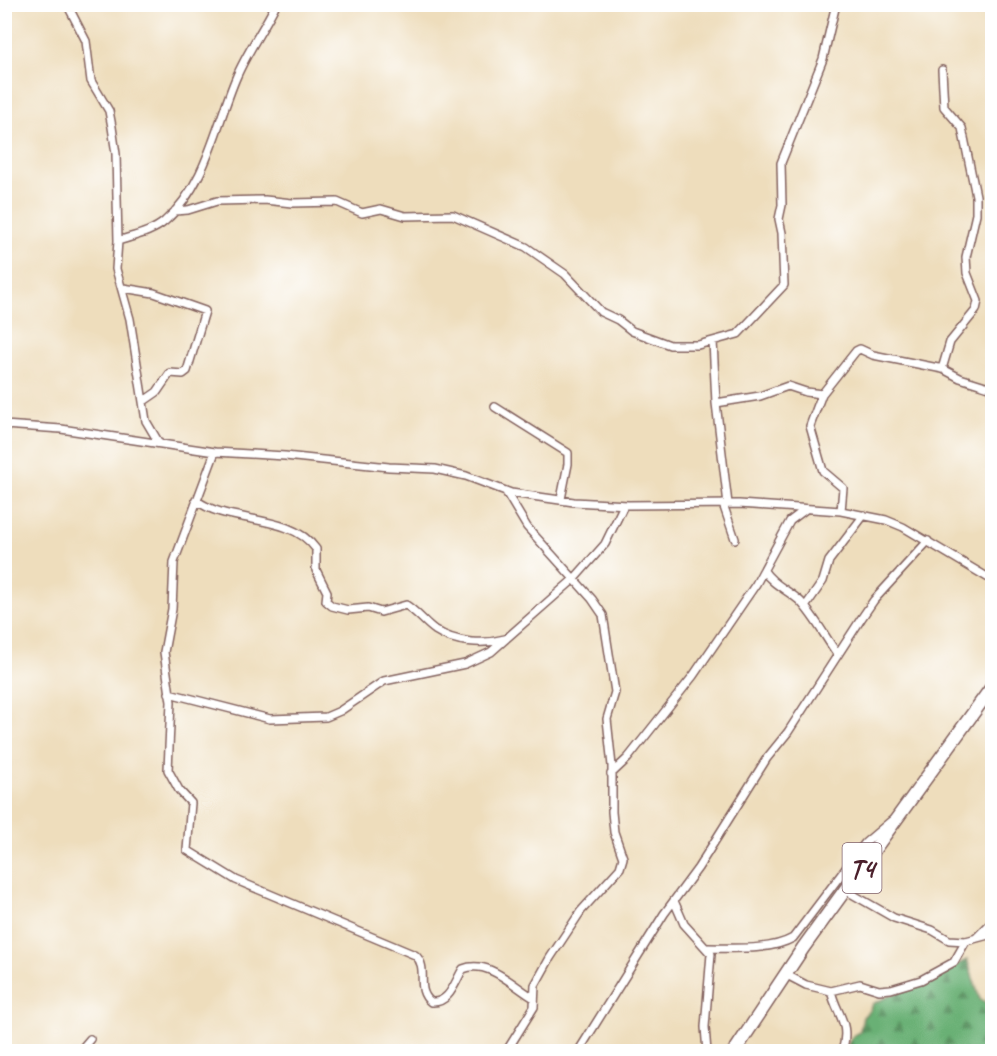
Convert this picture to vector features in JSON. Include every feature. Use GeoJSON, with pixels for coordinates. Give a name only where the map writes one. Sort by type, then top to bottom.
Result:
{"type":"FeatureCollection","features":[{"type":"Feature","properties":{"kind":"highway","name":"T4"},"geometry":{"type":"LineString","coordinates":[[734,1052],[785,974],[993,687]]}},
{"type":"Feature","properties":{"kind":"street"},"geometry":{"type":"LineString","coordinates":[[67,4],[86,41],[92,83],[109,111],[116,154],[118,241],[116,269],[123,288],[146,421],[159,444]]}},
{"type":"Feature","properties":{"kind":"street"},"geometry":{"type":"LineString","coordinates":[[118,241],[156,227],[175,211],[207,159],[221,113],[238,74],[276,4]]}},
{"type":"Feature","properties":{"kind":"street"},"geometry":{"type":"LineString","coordinates":[[175,211],[217,201],[265,200],[292,203],[337,202],[363,213],[381,209],[405,216],[453,215],[542,257],[565,274],[601,312],[618,320],[632,331],[670,345],[691,346],[713,341],[744,330],[784,285],[782,233],[779,219],[782,205],[781,163],[823,59],[836,4]]}},
{"type":"Feature","properties":{"kind":"street"},"geometry":{"type":"LineString","coordinates":[[942,70],[944,107],[962,128],[976,196],[976,214],[966,257],[967,273],[978,301],[976,310],[956,331],[950,342],[942,369]]}},
{"type":"Feature","properties":{"kind":"street"},"geometry":{"type":"LineString","coordinates":[[123,288],[154,293],[205,311],[189,369],[183,374],[170,373],[157,392],[144,401]]}},
{"type":"Feature","properties":{"kind":"street"},"geometry":{"type":"LineString","coordinates":[[713,341],[725,504],[735,539]]}},
{"type":"Feature","properties":{"kind":"street"},"geometry":{"type":"LineString","coordinates":[[841,511],[843,488],[824,471],[810,430],[813,412],[822,394],[838,371],[859,349],[873,355],[942,369],[960,378],[993,388]]}},
{"type":"Feature","properties":{"kind":"street"},"geometry":{"type":"LineString","coordinates":[[716,403],[760,396],[788,386],[822,394]]}},
{"type":"Feature","properties":{"kind":"street"},"geometry":{"type":"LineString","coordinates":[[495,407],[568,453],[561,499]]}},
{"type":"Feature","properties":{"kind":"street"},"geometry":{"type":"LineString","coordinates":[[4,425],[61,429],[215,452],[435,469],[466,476],[506,492],[561,499],[624,505],[725,504],[841,511],[886,520],[928,541],[993,580]]}},
{"type":"Feature","properties":{"kind":"street"},"geometry":{"type":"LineString","coordinates":[[215,452],[173,567],[172,609],[164,659],[171,730],[167,761],[173,780],[191,803],[186,846],[190,852],[236,880],[415,955],[422,968],[423,992],[431,1002],[444,999],[463,969],[470,966],[495,972],[534,998]]}},
{"type":"Feature","properties":{"kind":"street"},"geometry":{"type":"LineString","coordinates":[[506,492],[528,527],[601,609],[608,631],[615,692],[607,719],[614,832],[623,863],[581,911],[561,940],[537,979],[534,1007],[506,1052]]}},
{"type":"Feature","properties":{"kind":"street"},"geometry":{"type":"LineString","coordinates":[[196,500],[208,509],[258,519],[304,536],[315,549],[316,570],[327,592],[326,601],[332,606],[348,610],[368,608],[381,612],[406,605],[437,632],[448,636],[485,643],[507,639]]}},
{"type":"Feature","properties":{"kind":"street"},"geometry":{"type":"LineString","coordinates":[[169,693],[270,719],[326,717],[340,711],[384,681],[465,664],[491,652],[574,579],[605,544],[624,505]]}},
{"type":"Feature","properties":{"kind":"street"},"geometry":{"type":"LineString","coordinates":[[611,774],[628,758],[676,699],[764,572],[790,521],[806,509]]}},
{"type":"Feature","properties":{"kind":"street"},"geometry":{"type":"LineString","coordinates":[[805,608],[823,580],[827,564],[864,515]]}},
{"type":"Feature","properties":{"kind":"street"},"geometry":{"type":"LineString","coordinates":[[578,1052],[767,758],[788,732],[874,600],[928,541]]}},
{"type":"Feature","properties":{"kind":"street"},"geometry":{"type":"LineString","coordinates":[[764,572],[772,582],[788,591],[805,608],[838,655]]}},
{"type":"Feature","properties":{"kind":"street"},"geometry":{"type":"LineString","coordinates":[[708,948],[749,947],[782,943],[793,938],[865,843],[902,812]]}},
{"type":"Feature","properties":{"kind":"street"},"geometry":{"type":"LineString","coordinates":[[845,890],[903,922],[933,930],[949,940],[966,941],[993,934]]}},
{"type":"Feature","properties":{"kind":"street"},"geometry":{"type":"LineString","coordinates":[[674,901],[684,924],[708,948],[711,959],[706,986],[707,1052]]}},
{"type":"Feature","properties":{"kind":"street"},"geometry":{"type":"LineString","coordinates":[[975,939],[993,922]]}},
{"type":"Feature","properties":{"kind":"street"},"geometry":{"type":"LineString","coordinates":[[785,974],[806,985],[831,991],[860,984],[887,990],[921,980],[954,962],[966,941]]}},
{"type":"Feature","properties":{"kind":"street"},"geometry":{"type":"LineString","coordinates":[[831,991],[846,1032],[842,1052]]}},
{"type":"Feature","properties":{"kind":"street"},"geometry":{"type":"LineString","coordinates":[[79,1052],[90,1039]]}},
{"type":"Feature","properties":{"kind":"green space"},"geometry":{"type":"Polygon","coordinates":[[[967,960],[980,1000],[992,1005],[992,1051],[844,1052],[852,1037],[860,1031],[863,1017],[872,1004],[967,960]]]}}]}
